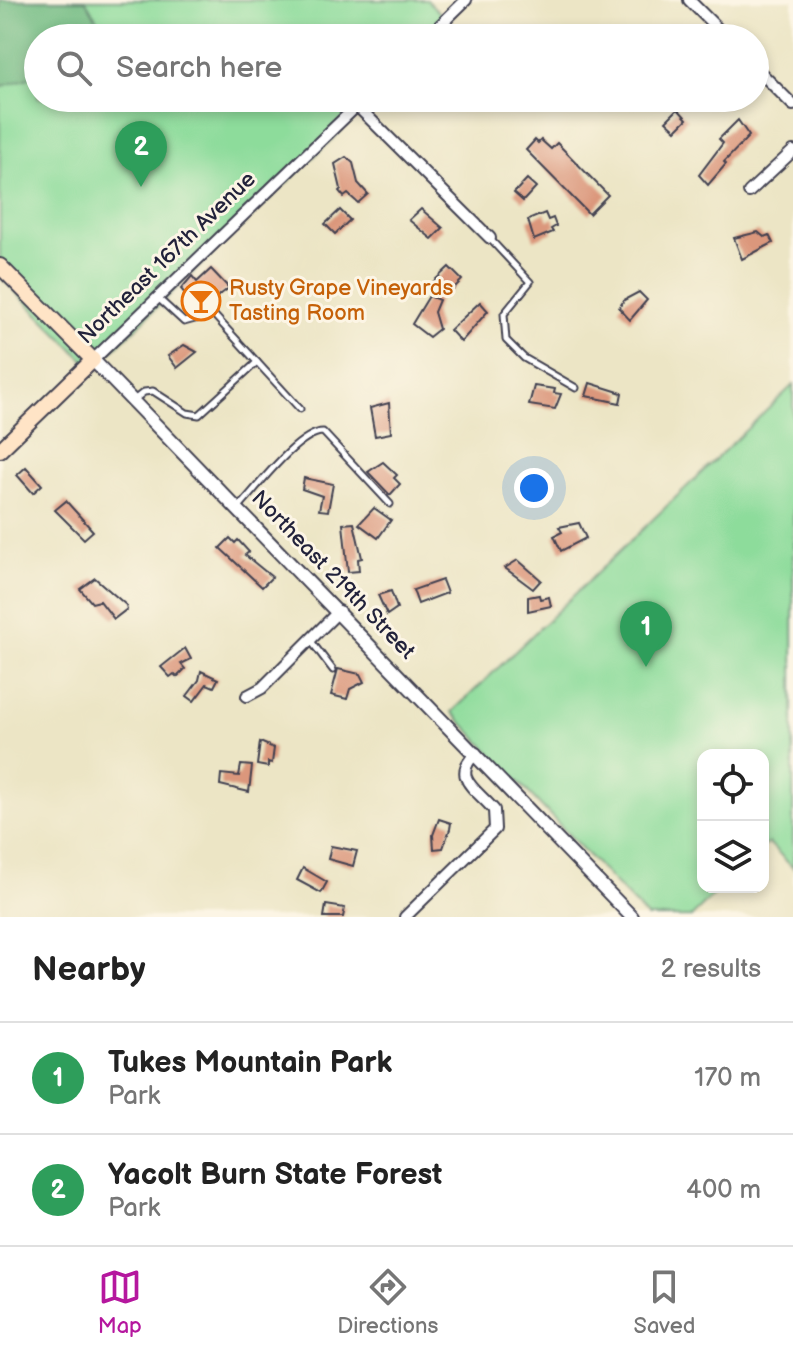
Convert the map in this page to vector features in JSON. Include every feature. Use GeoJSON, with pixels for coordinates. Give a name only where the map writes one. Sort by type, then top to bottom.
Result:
{"type":"FeatureCollection","features":[{"type":"Feature","properties":{"kind":"main road","name":"Northeast 219th Street"},"geometry":{"type":"LineString","coordinates":[[0,266],[93,360]]}},
{"type":"Feature","properties":{"kind":"main road","name":"Northeast 167th Avenue"},"geometry":{"type":"LineString","coordinates":[[0,450],[93,360]]}},
{"type":"Feature","properties":{"kind":"street"},"geometry":{"type":"LineString","coordinates":[[439,24],[466,0]]}},
{"type":"Feature","properties":{"kind":"street"},"geometry":{"type":"LineString","coordinates":[[689,0],[713,24]]}},
{"type":"Feature","properties":{"kind":"street"},"geometry":{"type":"LineString","coordinates":[[769,81],[793,105]]}},
{"type":"Feature","properties":{"kind":"street","name":"Northeast 167th Avenue"},"geometry":{"type":"LineString","coordinates":[[93,360],[351,112]]}},
{"type":"Feature","properties":{"kind":"street"},"geometry":{"type":"LineString","coordinates":[[370,112],[490,238]]}},
{"type":"Feature","properties":{"kind":"street"},"geometry":{"type":"LineString","coordinates":[[749,192],[793,151]]}},
{"type":"Feature","properties":{"kind":"street","name":"Northeast 219th Street"},"geometry":{"type":"LineString","coordinates":[[93,360],[632,917]]}},
{"type":"Feature","properties":{"kind":"street"},"geometry":{"type":"LineString","coordinates":[[247,696],[262,688],[339,611]]}},
{"type":"Feature","properties":{"kind":"street"},"geometry":{"type":"LineString","coordinates":[[405,917],[495,829],[494,810],[466,780],[464,772],[465,763],[476,753]]}},
{"type":"Feature","properties":{"kind":"lane"},"geometry":{"type":"LineString","coordinates":[[490,238],[530,282],[504,314],[502,332],[506,340],[524,358],[576,388]]}},
{"type":"Feature","properties":{"kind":"lane"},"geometry":{"type":"LineString","coordinates":[[158,298],[184,322],[213,314],[300,409]]}},
{"type":"Feature","properties":{"kind":"lane"},"geometry":{"type":"LineString","coordinates":[[132,401],[144,392],[153,391],[187,413],[199,415],[257,362]]}},
{"type":"Feature","properties":{"kind":"lane"},"geometry":{"type":"LineString","coordinates":[[238,509],[293,448],[317,431],[323,432],[390,504]]}},
{"type":"Feature","properties":{"kind":"lane"},"geometry":{"type":"LineString","coordinates":[[310,640],[333,670]]}},
{"type":"Feature","properties":{"kind":"green space"},"geometry":{"type":"Polygon","coordinates":[[[0,0],[427,0],[451,24],[24,24],[24,112],[360,112],[93,369],[0,276],[0,0]]]}},
{"type":"Feature","properties":{"kind":"green space"},"geometry":{"type":"Polygon","coordinates":[[[0,0],[85,0],[100,24],[24,24],[24,79],[0,87],[0,0]]]}},
{"type":"Feature","properties":{"kind":"green space"},"geometry":{"type":"Polygon","coordinates":[[[793,385],[793,868],[769,843],[769,749],[697,749],[697,893],[716,893],[691,917],[647,917],[452,712],[793,385]]]}},
{"type":"Feature","properties":{"kind":"building"},"geometry":{"type":"Polygon","coordinates":[[[675,112],[681,112],[687,119],[676,130],[666,121],[675,112]]]}},
{"type":"Feature","properties":{"kind":"building"},"geometry":{"type":"Polygon","coordinates":[[[738,120],[749,136],[724,162],[726,164],[708,185],[699,175],[723,143],[719,139],[738,120]]]}},
{"type":"Feature","properties":{"kind":"building"},"geometry":{"type":"Polygon","coordinates":[[[535,140],[538,143],[541,140],[551,149],[557,143],[608,195],[589,214],[526,150],[535,140]]]}},
{"type":"Feature","properties":{"kind":"building"},"geometry":{"type":"Polygon","coordinates":[[[346,157],[353,163],[358,183],[368,194],[358,203],[348,194],[344,197],[339,191],[335,164],[346,157]]]}},
{"type":"Feature","properties":{"kind":"building"},"geometry":{"type":"Polygon","coordinates":[[[527,179],[536,187],[523,201],[514,193],[527,179]]]}},
{"type":"Feature","properties":{"kind":"building"},"geometry":{"type":"Polygon","coordinates":[[[421,209],[443,228],[432,239],[409,220],[421,209]]]}},
{"type":"Feature","properties":{"kind":"building"},"geometry":{"type":"Polygon","coordinates":[[[340,210],[350,220],[335,234],[325,224],[340,210]]]}},
{"type":"Feature","properties":{"kind":"building"},"geometry":{"type":"Polygon","coordinates":[[[545,213],[548,220],[553,218],[556,226],[551,229],[553,232],[534,240],[528,220],[545,213]]]}},
{"type":"Feature","properties":{"kind":"building"},"geometry":{"type":"Polygon","coordinates":[[[758,232],[764,237],[769,235],[773,243],[742,259],[734,238],[758,232]]]}},
{"type":"Feature","properties":{"kind":"building"},"geometry":{"type":"Polygon","coordinates":[[[449,267],[462,280],[447,295],[434,281],[449,267]]]}},
{"type":"Feature","properties":{"kind":"building"},"geometry":{"type":"Polygon","coordinates":[[[211,269],[229,288],[204,307],[190,292],[186,295],[181,289],[192,276],[197,282],[211,269]]]}},
{"type":"Feature","properties":{"kind":"building"},"geometry":{"type":"Polygon","coordinates":[[[639,292],[647,300],[630,320],[619,308],[624,300],[639,292]]]}},
{"type":"Feature","properties":{"kind":"building"},"geometry":{"type":"Polygon","coordinates":[[[429,296],[439,300],[434,312],[439,329],[429,337],[412,324],[429,296]]]}},
{"type":"Feature","properties":{"kind":"building"},"geometry":{"type":"Polygon","coordinates":[[[480,302],[488,311],[461,342],[450,330],[480,302]]]}},
{"type":"Feature","properties":{"kind":"building"},"geometry":{"type":"Polygon","coordinates":[[[184,345],[197,352],[177,368],[168,356],[184,345]]]}},
{"type":"Feature","properties":{"kind":"building"},"geometry":{"type":"Polygon","coordinates":[[[590,383],[622,393],[620,403],[586,396],[590,383]]]}},
{"type":"Feature","properties":{"kind":"building"},"geometry":{"type":"Polygon","coordinates":[[[534,386],[555,389],[554,393],[561,394],[555,409],[529,405],[534,386]]]}},
{"type":"Feature","properties":{"kind":"building"},"geometry":{"type":"Polygon","coordinates":[[[389,403],[391,433],[375,436],[370,408],[389,403]]]}},
{"type":"Feature","properties":{"kind":"building"},"geometry":{"type":"Polygon","coordinates":[[[383,462],[397,475],[394,478],[400,484],[390,495],[368,472],[383,462]]]}},
{"type":"Feature","properties":{"kind":"building"},"geometry":{"type":"Polygon","coordinates":[[[26,467],[42,485],[33,493],[17,475],[26,467]]]}},
{"type":"Feature","properties":{"kind":"building"},"geometry":{"type":"Polygon","coordinates":[[[304,478],[333,484],[328,511],[319,510],[322,496],[302,489],[304,478]]]}},
{"type":"Feature","properties":{"kind":"building"},"geometry":{"type":"Polygon","coordinates":[[[66,501],[93,531],[84,539],[55,510],[66,501]]]}},
{"type":"Feature","properties":{"kind":"building"},"geometry":{"type":"Polygon","coordinates":[[[374,508],[391,520],[378,538],[359,524],[374,508]]]}},
{"type":"Feature","properties":{"kind":"building"},"geometry":{"type":"Polygon","coordinates":[[[354,523],[362,558],[358,559],[359,571],[348,572],[343,524],[354,523]]]}},
{"type":"Feature","properties":{"kind":"building"},"geometry":{"type":"Polygon","coordinates":[[[579,523],[586,538],[561,551],[554,536],[562,532],[559,527],[579,523]]]}},
{"type":"Feature","properties":{"kind":"building"},"geometry":{"type":"Polygon","coordinates":[[[230,538],[235,543],[238,540],[249,552],[245,555],[272,577],[262,587],[220,548],[230,538]]]}},
{"type":"Feature","properties":{"kind":"building"},"geometry":{"type":"Polygon","coordinates":[[[518,560],[541,580],[533,589],[505,568],[518,560]]]}},
{"type":"Feature","properties":{"kind":"building"},"geometry":{"type":"Polygon","coordinates":[[[95,578],[126,605],[127,609],[114,619],[100,601],[92,603],[80,589],[95,578]]]}},
{"type":"Feature","properties":{"kind":"building"},"geometry":{"type":"Polygon","coordinates":[[[442,580],[447,593],[418,604],[413,590],[442,580]]]}},
{"type":"Feature","properties":{"kind":"building"},"geometry":{"type":"Polygon","coordinates":[[[391,591],[397,608],[387,615],[378,595],[391,591]]]}},
{"type":"Feature","properties":{"kind":"building"},"geometry":{"type":"Polygon","coordinates":[[[539,595],[540,599],[549,597],[551,606],[528,611],[528,597],[539,595]]]}},
{"type":"Feature","properties":{"kind":"building"},"geometry":{"type":"Polygon","coordinates":[[[185,648],[191,659],[181,664],[185,669],[177,677],[174,674],[170,677],[161,667],[185,648]]]}},
{"type":"Feature","properties":{"kind":"building"},"geometry":{"type":"Polygon","coordinates":[[[338,669],[360,674],[364,682],[350,689],[347,699],[331,695],[338,669]]]}},
{"type":"Feature","properties":{"kind":"building"},"geometry":{"type":"Polygon","coordinates":[[[201,671],[218,679],[214,687],[207,684],[194,701],[187,696],[199,680],[201,671]]]}},
{"type":"Feature","properties":{"kind":"building"},"geometry":{"type":"Polygon","coordinates":[[[260,742],[274,748],[272,763],[268,762],[268,767],[257,765],[260,742]]]}},
{"type":"Feature","properties":{"kind":"building"},"geometry":{"type":"Polygon","coordinates":[[[241,765],[252,766],[249,792],[220,785],[221,774],[239,776],[241,765]]]}},
{"type":"Feature","properties":{"kind":"building"},"geometry":{"type":"Polygon","coordinates":[[[439,819],[451,823],[450,829],[443,848],[434,849],[433,835],[439,819]]]}},
{"type":"Feature","properties":{"kind":"building"},"geometry":{"type":"Polygon","coordinates":[[[331,846],[357,851],[353,866],[328,859],[331,846]]]}},
{"type":"Feature","properties":{"kind":"building"},"geometry":{"type":"Polygon","coordinates":[[[303,868],[327,882],[321,893],[297,880],[303,868]]]}},
{"type":"Feature","properties":{"kind":"building"},"geometry":{"type":"Polygon","coordinates":[[[326,905],[345,908],[343,917],[324,917],[326,905]]]}},
{"type":"Feature","properties":{"kind":"place","name":"Yacolt Burn State Forest"},"geometry":{"type":"Point","coordinates":[141,187]}},
{"type":"Feature","properties":{"kind":"place","name":"Rusty Grape Vineyards Tasting Room"},"geometry":{"type":"Point","coordinates":[201,301]}},
{"type":"Feature","properties":{"kind":"place","name":"Tukes Mountain Park"},"geometry":{"type":"Point","coordinates":[646,667]}}]}
